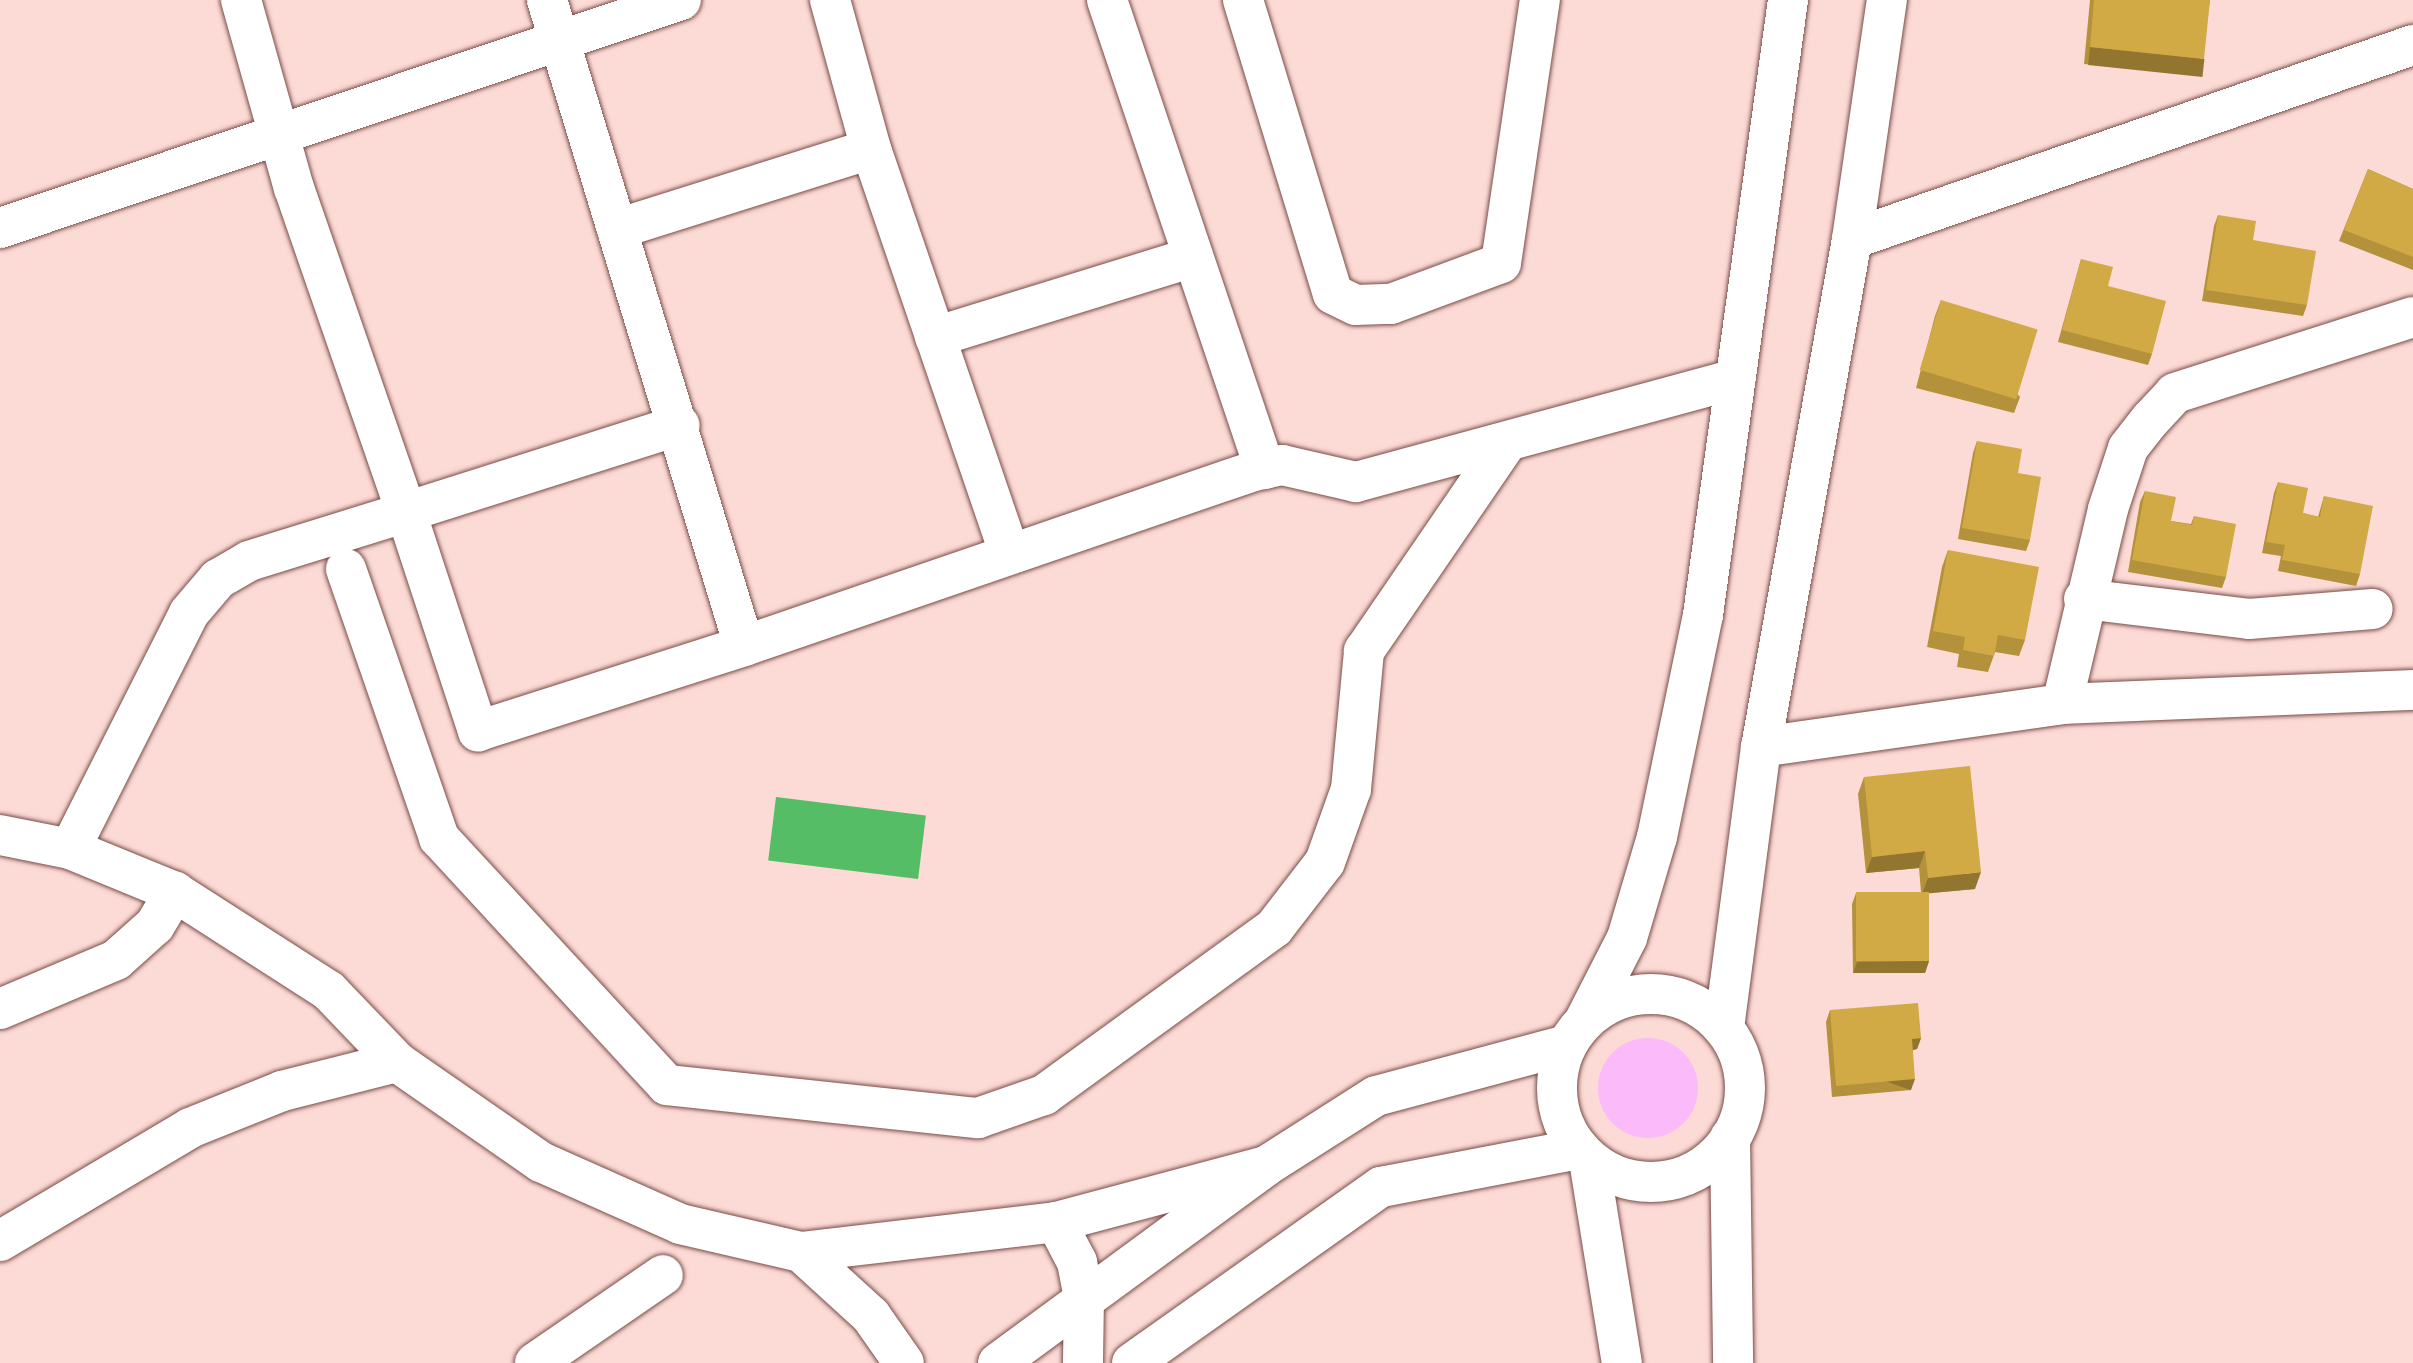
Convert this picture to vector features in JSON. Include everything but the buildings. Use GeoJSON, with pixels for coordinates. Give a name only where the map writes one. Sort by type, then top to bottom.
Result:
{"type":"FeatureCollection","features":[{"type":"Feature","properties":{"kind":"street"},"geometry":{"type":"LineString","coordinates":[[240,0],[277,131],[478,731],[744,646],[1265,469],[1282,465],[1356,482],[1735,379]]}},
{"type":"Feature","properties":{"kind":"street"},"geometry":{"type":"LineString","coordinates":[[547,0],[680,425],[744,646]]}},
{"type":"Feature","properties":{"kind":"street"},"geometry":{"type":"LineString","coordinates":[[0,228],[277,131],[681,0]]}},
{"type":"Feature","properties":{"kind":"street"},"geometry":{"type":"LineString","coordinates":[[830,0],[872,149],[1010,554]]}},
{"type":"Feature","properties":{"kind":"street"},"geometry":{"type":"LineString","coordinates":[[1107,0],[1265,469]]}},
{"type":"Feature","properties":{"kind":"street"},"geometry":{"type":"LineString","coordinates":[[1243,0],[1333,294],[1356,305],[1391,304],[1500,262],[1540,0]]}},
{"type":"Feature","properties":{"kind":"street"},"geometry":{"type":"LineString","coordinates":[[1622,1363],[1584,1154],[1558,1106],[1556,1075],[1627,938],[1657,837],[1703,614],[1788,0]]}},
{"type":"Feature","properties":{"kind":"street"},"geometry":{"type":"LineString","coordinates":[[1732,1363],[1730,1138],[1745,1082],[1724,1028],[1761,746],[1852,239],[1887,0]]}},
{"type":"Feature","properties":{"kind":"street"},"geometry":{"type":"LineString","coordinates":[[1852,239],[2413,45]]}},
{"type":"Feature","properties":{"kind":"street"},"geometry":{"type":"LineString","coordinates":[[616,229],[872,149]]}},
{"type":"Feature","properties":{"kind":"street"},"geometry":{"type":"LineString","coordinates":[[935,337],[1193,257]]}},
{"type":"Feature","properties":{"kind":"street"},"geometry":{"type":"LineString","coordinates":[[2062,704],[2084,599],[2128,448],[2175,393],[2413,317]]}},
{"type":"Feature","properties":{"kind":"street"},"geometry":{"type":"LineString","coordinates":[[70,850],[188,613],[218,580],[249,561],[680,425]]}},
{"type":"Feature","properties":{"kind":"street"},"geometry":{"type":"LineString","coordinates":[[346,568],[439,838],[667,1084],[978,1118],[1044,1095],[1181,1000],[1284,914],[1325,862],[1351,789],[1364,652],[1507,442]]}},
{"type":"Feature","properties":{"kind":"street"},"geometry":{"type":"LineString","coordinates":[[2084,599],[2250,619],[2372,609]]}},
{"type":"Feature","properties":{"kind":"street"},"geometry":{"type":"LineString","coordinates":[[1761,746],[2062,704],[2413,690]]}},
{"type":"Feature","properties":{"kind":"street"},"geometry":{"type":"LineString","coordinates":[[0,835],[70,850],[175,892],[329,991],[397,1062],[541,1162],[680,1224],[801,1252],[1056,1222],[1266,1166]]}},
{"type":"Feature","properties":{"kind":"street"},"geometry":{"type":"LineString","coordinates":[[0,1009],[116,960],[155,926],[175,892]]}},
{"type":"Feature","properties":{"kind":"street"},"geometry":{"type":"LineString","coordinates":[[998,1363],[1266,1166],[1376,1096],[1576,1033],[1640,994],[1671,996],[1724,1028]]}},
{"type":"Feature","properties":{"kind":"street"},"geometry":{"type":"LineString","coordinates":[[0,1241],[190,1128],[282,1091],[397,1062]]}},
{"type":"Feature","properties":{"kind":"street"},"geometry":{"type":"LineString","coordinates":[[1132,1363],[1381,1187],[1584,1154],[1617,1176],[1648,1182],[1680,1177],[1709,1162],[1730,1138]]}},
{"type":"Feature","properties":{"kind":"street"},"geometry":{"type":"LineString","coordinates":[[1056,1222],[1076,1262],[1084,1297],[1083,1363]]}},
{"type":"Feature","properties":{"kind":"street"},"geometry":{"type":"LineString","coordinates":[[801,1252],[871,1316],[904,1363]]}},
{"type":"Feature","properties":{"kind":"street"},"geometry":{"type":"LineString","coordinates":[[535,1363],[663,1275]]}},
{"type":"Feature","properties":{"kind":"shaded area"},"geometry":{"type":"Polygon","coordinates":[[[776,797],[926,815],[918,879],[768,861],[776,797]]]}},
{"type":"Feature","properties":{"kind":"shaded area"},"geometry":{"type":"Polygon","coordinates":[[[1648,1038],[1667,1042],[1684,1052],[1694,1069],[1698,1088],[1694,1107],[1684,1124],[1667,1134],[1648,1138],[1629,1134],[1612,1124],[1602,1107],[1598,1088],[1602,1069],[1612,1052],[1629,1042],[1648,1038]]]}}]}
